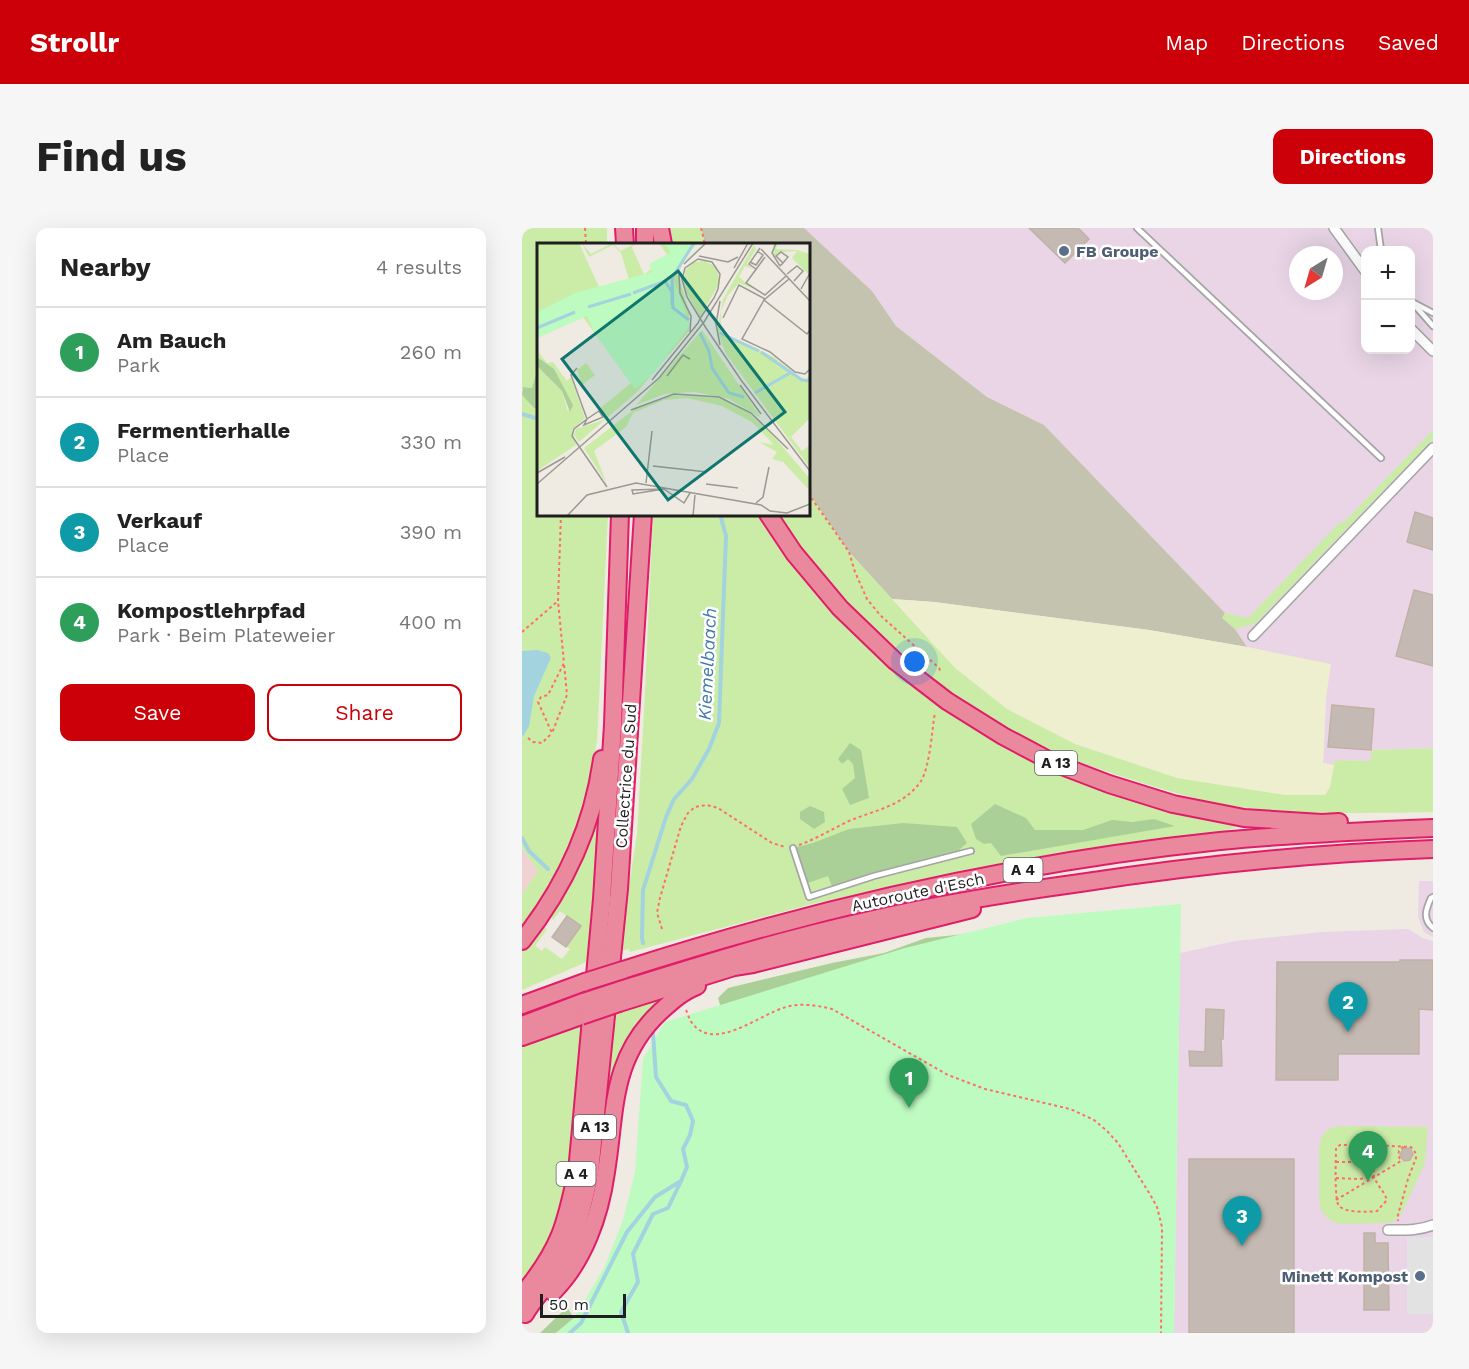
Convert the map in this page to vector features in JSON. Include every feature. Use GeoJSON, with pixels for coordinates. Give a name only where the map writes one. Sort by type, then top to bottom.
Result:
{"type":"FeatureCollection","features":[{"type":"Feature","properties":{"kind":"highway"},"geometry":{"type":"LineString","coordinates":[[660,228],[663,243]]}},
{"type":"Feature","properties":{"kind":"highway"},"geometry":{"type":"LineString","coordinates":[[522,941],[556,893],[575,855],[594,802],[606,725],[620,516]]}},
{"type":"Feature","properties":{"kind":"highway","name":"Collectrice du Sud"},"geometry":{"type":"LineString","coordinates":[[523,1315],[557,1269],[572,1237],[586,1194],[590,1172],[620,877],[643,516]]}},
{"type":"Feature","properties":{"kind":"highway","name":"A 13"},"geometry":{"type":"LineString","coordinates":[[769,516],[794,553],[840,608],[895,662],[947,700],[1003,736],[1054,763],[1109,784],[1173,804],[1244,818],[1322,823],[1433,820]]}},
{"type":"Feature","properties":{"kind":"highway","name":"A 4"},"geometry":{"type":"LineString","coordinates":[[522,1294],[535,1279],[561,1234],[577,1172],[602,899],[613,725],[619,555]]}},
{"type":"Feature","properties":{"kind":"highway","name":"Autoroute d'Esch"},"geometry":{"type":"LineString","coordinates":[[522,1005],[666,956],[815,914],[875,899],[1028,869],[1145,850],[1220,842],[1292,835],[1433,828]]}},
{"type":"Feature","properties":{"kind":"highway","name":"Autoroute d'Esch"},"geometry":{"type":"LineString","coordinates":[[522,1025],[582,1009],[734,955],[859,922],[942,904],[1145,873],[1292,857],[1433,849]]}},
{"type":"Feature","properties":{"kind":"highway","name":"A 4"},"geometry":{"type":"LineString","coordinates":[[619,996],[1063,885]]}},
{"type":"Feature","properties":{"kind":"highway","name":"A 4"},"geometry":{"type":"LineString","coordinates":[[523,1315],[539,1306],[557,1288],[572,1269],[590,1234],[597,1216],[606,1173],[617,1084],[626,1058],[637,1038],[669,1003],[690,989],[738,973],[753,964]]}},
{"type":"Feature","properties":{"kind":"highway","name":"A 4"},"geometry":{"type":"LineString","coordinates":[[522,1037],[582,1009]]}},
{"type":"Feature","properties":{"kind":"street"},"geometry":{"type":"LineString","coordinates":[[1334,228],[1361,266]]}},
{"type":"Feature","properties":{"kind":"street"},"geometry":{"type":"LineString","coordinates":[[1415,333],[1433,351]]}},
{"type":"Feature","properties":{"kind":"street"},"geometry":{"type":"LineString","coordinates":[[1253,636],[1433,448]]}},
{"type":"Feature","properties":{"kind":"street"},"geometry":{"type":"LineString","coordinates":[[1388,1230],[1423,1229],[1433,1225]]}},
{"type":"Feature","properties":{"kind":"lane"},"geometry":{"type":"LineString","coordinates":[[1137,228],[1381,458]]}},
{"type":"Feature","properties":{"kind":"lane"},"geometry":{"type":"LineString","coordinates":[[1378,228],[1380,246]]}},
{"type":"Feature","properties":{"kind":"lane"},"geometry":{"type":"LineString","coordinates":[[1415,303],[1433,313]]}},
{"type":"Feature","properties":{"kind":"lane"},"geometry":{"type":"LineString","coordinates":[[1415,306],[1433,326]]}},
{"type":"Feature","properties":{"kind":"lane"},"geometry":{"type":"LineString","coordinates":[[793,848],[812,904]]}},
{"type":"Feature","properties":{"kind":"lane"},"geometry":{"type":"LineString","coordinates":[[809,897],[874,876],[971,851]]}},
{"type":"Feature","properties":{"kind":"lane"},"geometry":{"type":"LineString","coordinates":[[1433,897],[1425,911],[1430,926],[1433,928]]}},
{"type":"Feature","properties":{"kind":"path"},"geometry":{"type":"LineString","coordinates":[[701,228],[705,243]]}},
{"type":"Feature","properties":{"kind":"path"},"geometry":{"type":"LineString","coordinates":[[810,496],[849,552],[867,599],[880,615],[939,668],[941,673]]}},
{"type":"Feature","properties":{"kind":"path"},"geometry":{"type":"LineString","coordinates":[[528,738],[533,742],[542,742],[552,733],[567,695],[558,601],[561,516]]}},
{"type":"Feature","properties":{"kind":"path"},"geometry":{"type":"LineString","coordinates":[[522,632],[558,601]]}},
{"type":"Feature","properties":{"kind":"path"},"geometry":{"type":"LineString","coordinates":[[552,733],[538,702],[541,697],[548,695],[564,663]]}},
{"type":"Feature","properties":{"kind":"path"},"geometry":{"type":"LineString","coordinates":[[662,929],[657,913],[660,898],[681,826],[688,813],[695,807],[707,805],[718,808],[772,843],[793,848],[849,821],[897,804],[909,795],[922,779],[934,712]]}},
{"type":"Feature","properties":{"kind":"path"},"geometry":{"type":"LineString","coordinates":[[686,1010],[692,1023],[712,1034],[729,1033],[787,1007],[806,1004],[819,1005],[832,1009],[948,1075],[985,1089],[1070,1109],[1094,1120],[1119,1143],[1157,1208],[1162,1227],[1161,1333]]}},
{"type":"Feature","properties":{"kind":"path"},"geometry":{"type":"LineString","coordinates":[[1372,1145],[1374,1177],[1384,1191],[1387,1200],[1377,1211],[1365,1212],[1345,1209],[1339,1206],[1336,1200],[1336,1148],[1372,1145],[1411,1147],[1416,1158],[1398,1215],[1398,1230]]}},
{"type":"Feature","properties":{"kind":"path"},"geometry":{"type":"LineString","coordinates":[[1336,1200],[1401,1161],[1399,1151],[1405,1146]]}},
{"type":"Feature","properties":{"kind":"path"},"geometry":{"type":"LineString","coordinates":[[1336,1162],[1372,1162]]}},
{"type":"Feature","properties":{"kind":"path"},"geometry":{"type":"LineString","coordinates":[[1336,1178],[1374,1177]]}},
{"type":"Feature","properties":{"kind":"shaded area"},"geometry":{"type":"Polygon","coordinates":[[[701,228],[804,228],[872,291],[896,326],[987,397],[1044,425],[1225,613],[1223,618],[1235,629],[1247,647],[1149,630],[934,602],[892,599],[849,552],[810,494],[810,243],[705,243],[701,228]]]}},
{"type":"Feature","properties":{"kind":"shaded area"},"geometry":{"type":"Polygon","coordinates":[[[804,228],[1433,228],[1433,748],[1372,750],[1371,761],[1335,760],[1334,765],[1323,764],[1330,665],[1247,647],[1235,629],[1222,618],[1225,613],[1044,425],[987,397],[896,326],[872,291],[804,228]]]}},
{"type":"Feature","properties":{"kind":"shaded area"},"geometry":{"type":"Polygon","coordinates":[[[892,599],[934,602],[1149,630],[1331,664],[1326,697],[1323,763],[1334,765],[1330,787],[1326,795],[1285,795],[1177,778],[1075,744],[1007,709],[955,668],[892,599]]]}},
{"type":"Feature","properties":{"kind":"shaded area"},"geometry":{"type":"Polygon","coordinates":[[[522,848],[538,871],[522,894],[522,848]]]}},
{"type":"Feature","properties":{"kind":"shaded area"},"geometry":{"type":"Polygon","coordinates":[[[1419,881],[1433,881],[1433,937],[1424,932],[1418,917],[1419,881]]]}},
{"type":"Feature","properties":{"kind":"shaded area","name":"Minett Kompost"},"geometry":{"type":"Polygon","coordinates":[[[1408,929],[1433,941],[1433,1333],[1174,1333],[1180,953],[1235,941],[1322,932],[1408,929]]]}},
{"type":"Feature","properties":{"kind":"shaded area","name":"Minett Kompost"},"geometry":{"type":"Polygon","coordinates":[[[1407,1237],[1433,1237],[1433,1314],[1407,1314],[1407,1237]]]}},
{"type":"Feature","properties":{"kind":"green space"},"geometry":{"type":"Polygon","coordinates":[[[522,228],[607,228],[607,243],[537,243],[537,370],[532,388],[524,387],[522,390],[522,228]]]}},
{"type":"Feature","properties":{"kind":"green space"},"geometry":{"type":"Polygon","coordinates":[[[669,228],[701,228],[705,243],[671,243],[669,228]]]}},
{"type":"Feature","properties":{"kind":"green space"},"geometry":{"type":"Polygon","coordinates":[[[537,370],[537,408],[534,408],[522,395],[523,387],[532,388],[537,370]]]}},
{"type":"Feature","properties":{"kind":"green space"},"geometry":{"type":"Polygon","coordinates":[[[522,395],[534,408],[537,408],[537,516],[608,516],[597,741],[586,801],[578,826],[551,888],[522,929],[522,894],[538,871],[522,848],[522,736],[528,727],[532,699],[551,658],[542,652],[522,651],[522,395]]]}},
{"type":"Feature","properties":{"kind":"green space"},"geometry":{"type":"Polygon","coordinates":[[[1433,430],[1433,439],[1255,624],[1235,629],[1222,618],[1225,613],[1248,618],[1433,430]]]}},
{"type":"Feature","properties":{"kind":"green space"},"geometry":{"type":"Polygon","coordinates":[[[810,494],[849,552],[955,668],[1007,709],[1075,744],[1177,778],[1285,795],[1325,795],[1330,787],[1335,760],[1371,761],[1371,750],[1433,748],[1433,812],[1317,813],[1234,806],[1183,795],[1113,774],[1071,758],[1004,726],[975,709],[919,669],[846,605],[779,516],[810,516],[810,494]]]}},
{"type":"Feature","properties":{"kind":"green space"},"geometry":{"type":"Polygon","coordinates":[[[653,516],[758,516],[785,556],[851,632],[929,698],[971,726],[1015,752],[1060,774],[1107,792],[1155,807],[1237,827],[1218,833],[1069,851],[1014,861],[812,904],[630,952],[629,949],[621,951],[637,834],[653,516]]]}},
{"type":"Feature","properties":{"kind":"green space"},"geometry":{"type":"Polygon","coordinates":[[[850,743],[861,750],[869,798],[850,805],[842,789],[855,778],[853,764],[848,759],[842,764],[838,759],[850,743]]]}},
{"type":"Feature","properties":{"kind":"green space"},"geometry":{"type":"Polygon","coordinates":[[[603,802],[591,960],[522,990],[522,949],[541,925],[547,929],[535,946],[542,951],[545,947],[562,959],[570,949],[566,946],[580,926],[560,911],[553,920],[548,915],[603,802]]]}},
{"type":"Feature","properties":{"kind":"green space"},"geometry":{"type":"Polygon","coordinates":[[[995,804],[1026,818],[1035,830],[1083,830],[1112,820],[1132,822],[1154,819],[1175,826],[1001,856],[991,843],[984,844],[976,839],[971,824],[995,804]]]}},
{"type":"Feature","properties":{"kind":"green space"},"geometry":{"type":"Polygon","coordinates":[[[810,806],[824,812],[825,822],[814,829],[800,819],[800,812],[810,806]]]}},
{"type":"Feature","properties":{"kind":"green space"},"geometry":{"type":"Polygon","coordinates":[[[903,823],[957,827],[967,843],[960,849],[961,854],[833,889],[828,876],[805,884],[793,848],[849,829],[903,823]]]}},
{"type":"Feature","properties":{"kind":"green space"},"geometry":{"type":"Polygon","coordinates":[[[1181,904],[1174,1333],[556,1333],[574,1318],[604,1268],[623,1220],[635,1172],[643,1059],[665,1022],[905,948],[1027,918],[1181,904]]]}},
{"type":"Feature","properties":{"kind":"green space"},"geometry":{"type":"Polygon","coordinates":[[[985,932],[721,1008],[718,998],[728,988],[884,953],[926,938],[985,932]]]}},
{"type":"Feature","properties":{"kind":"green space"},"geometry":{"type":"Polygon","coordinates":[[[655,998],[657,1007],[607,1118],[588,1218],[617,1009],[655,998]]]}},
{"type":"Feature","properties":{"kind":"green space"},"geometry":{"type":"Polygon","coordinates":[[[584,1020],[568,1170],[561,1205],[554,1230],[541,1258],[522,1284],[522,1042],[584,1020]]]}},
{"type":"Feature","properties":{"kind":"green space"},"geometry":{"type":"Polygon","coordinates":[[[1336,1126],[1428,1127],[1425,1163],[1402,1213],[1395,1221],[1339,1224],[1328,1219],[1321,1210],[1319,1148],[1321,1138],[1327,1130],[1336,1126]]]}},
{"type":"Feature","properties":{"kind":"green space"},"geometry":{"type":"Polygon","coordinates":[[[567,1307],[574,1318],[556,1333],[540,1333],[567,1307]]]}},
{"type":"Feature","properties":{"kind":"water"},"geometry":{"type":"Polygon","coordinates":[[[537,650],[548,653],[551,658],[534,696],[529,726],[522,736],[522,651],[537,650]]]}},
{"type":"Feature","properties":{"kind":"building","name":"FB Groupe"},"geometry":{"type":"Polygon","coordinates":[[[1029,228],[1078,228],[1089,239],[1065,263],[1029,228]]]}},
{"type":"Feature","properties":{"kind":"building"},"geometry":{"type":"Polygon","coordinates":[[[1415,512],[1433,518],[1433,550],[1407,542],[1415,512]]]}},
{"type":"Feature","properties":{"kind":"building"},"geometry":{"type":"Polygon","coordinates":[[[1414,590],[1433,595],[1433,666],[1396,656],[1414,590]]]}},
{"type":"Feature","properties":{"kind":"building"},"geometry":{"type":"Polygon","coordinates":[[[1332,705],[1374,709],[1371,750],[1328,747],[1332,705]]]}},
{"type":"Feature","properties":{"kind":"building"},"geometry":{"type":"Polygon","coordinates":[[[567,916],[581,926],[566,947],[552,937],[567,916]]]}},
{"type":"Feature","properties":{"kind":"building"},"geometry":{"type":"Polygon","coordinates":[[[1400,960],[1433,960],[1433,1010],[1419,1009],[1419,1054],[1338,1054],[1338,1080],[1276,1080],[1277,962],[1400,962],[1400,960]]]}},
{"type":"Feature","properties":{"kind":"building"},"geometry":{"type":"Polygon","coordinates":[[[1206,1009],[1224,1010],[1223,1039],[1221,1039],[1222,1066],[1190,1066],[1189,1051],[1205,1052],[1206,1009]]]}},
{"type":"Feature","properties":{"kind":"building"},"geometry":{"type":"Polygon","coordinates":[[[1410,1148],[1413,1154],[1410,1160],[1404,1161],[1400,1155],[1403,1149],[1410,1148]]]}},
{"type":"Feature","properties":{"kind":"building"},"geometry":{"type":"Polygon","coordinates":[[[1189,1159],[1294,1159],[1294,1333],[1189,1333],[1189,1159]]]}},
{"type":"Feature","properties":{"kind":"building"},"geometry":{"type":"Polygon","coordinates":[[[1364,1233],[1375,1233],[1375,1243],[1388,1243],[1389,1310],[1364,1310],[1364,1233]]]}},
{"type":"Feature","properties":{"kind":"waterway","name":"Kiemelbaach"},"geometry":{"type":"LineString","coordinates":[[522,414],[537,419]]}},
{"type":"Feature","properties":{"kind":"waterway","name":"Kiemelbaach"},"geometry":{"type":"LineString","coordinates":[[643,943],[643,890],[666,817],[674,799],[692,779],[709,749],[719,723],[726,536],[721,516]]}},
{"type":"Feature","properties":{"kind":"waterway","name":"Kiemelbaach"},"geometry":{"type":"LineString","coordinates":[[522,838],[529,851],[548,869]]}},
{"type":"Feature","properties":{"kind":"waterway","name":"Kiemelbaach"},"geometry":{"type":"LineString","coordinates":[[570,1333],[581,1323],[627,1232],[655,1197],[681,1181],[687,1167],[683,1149],[690,1135],[693,1121],[686,1105],[671,1101],[656,1077],[653,1033]]}},
{"type":"Feature","properties":{"kind":"waterway"},"geometry":{"type":"LineString","coordinates":[[628,1333],[621,1312],[638,1282],[633,1254],[653,1214],[668,1208],[681,1181]]}},
{"type":"Feature","properties":{"kind":"place","name":"FB Groupe"},"geometry":{"type":"Point","coordinates":[1064,251]}},
{"type":"Feature","properties":{"kind":"place","name":"Fermentierhalle"},"geometry":{"type":"Point","coordinates":[1348,1032]}},
{"type":"Feature","properties":{"kind":"place","name":"Am Bauch"},"geometry":{"type":"Point","coordinates":[909,1108]}},
{"type":"Feature","properties":{"kind":"place","name":"Kompostlehrpfad"},"geometry":{"type":"Point","coordinates":[1368,1181]}},
{"type":"Feature","properties":{"kind":"place","name":"Verkauf"},"geometry":{"type":"Point","coordinates":[1242,1246]}},
{"type":"Feature","properties":{"kind":"place","name":"Minett Kompost"},"geometry":{"type":"Point","coordinates":[1420,1276]}}]}
